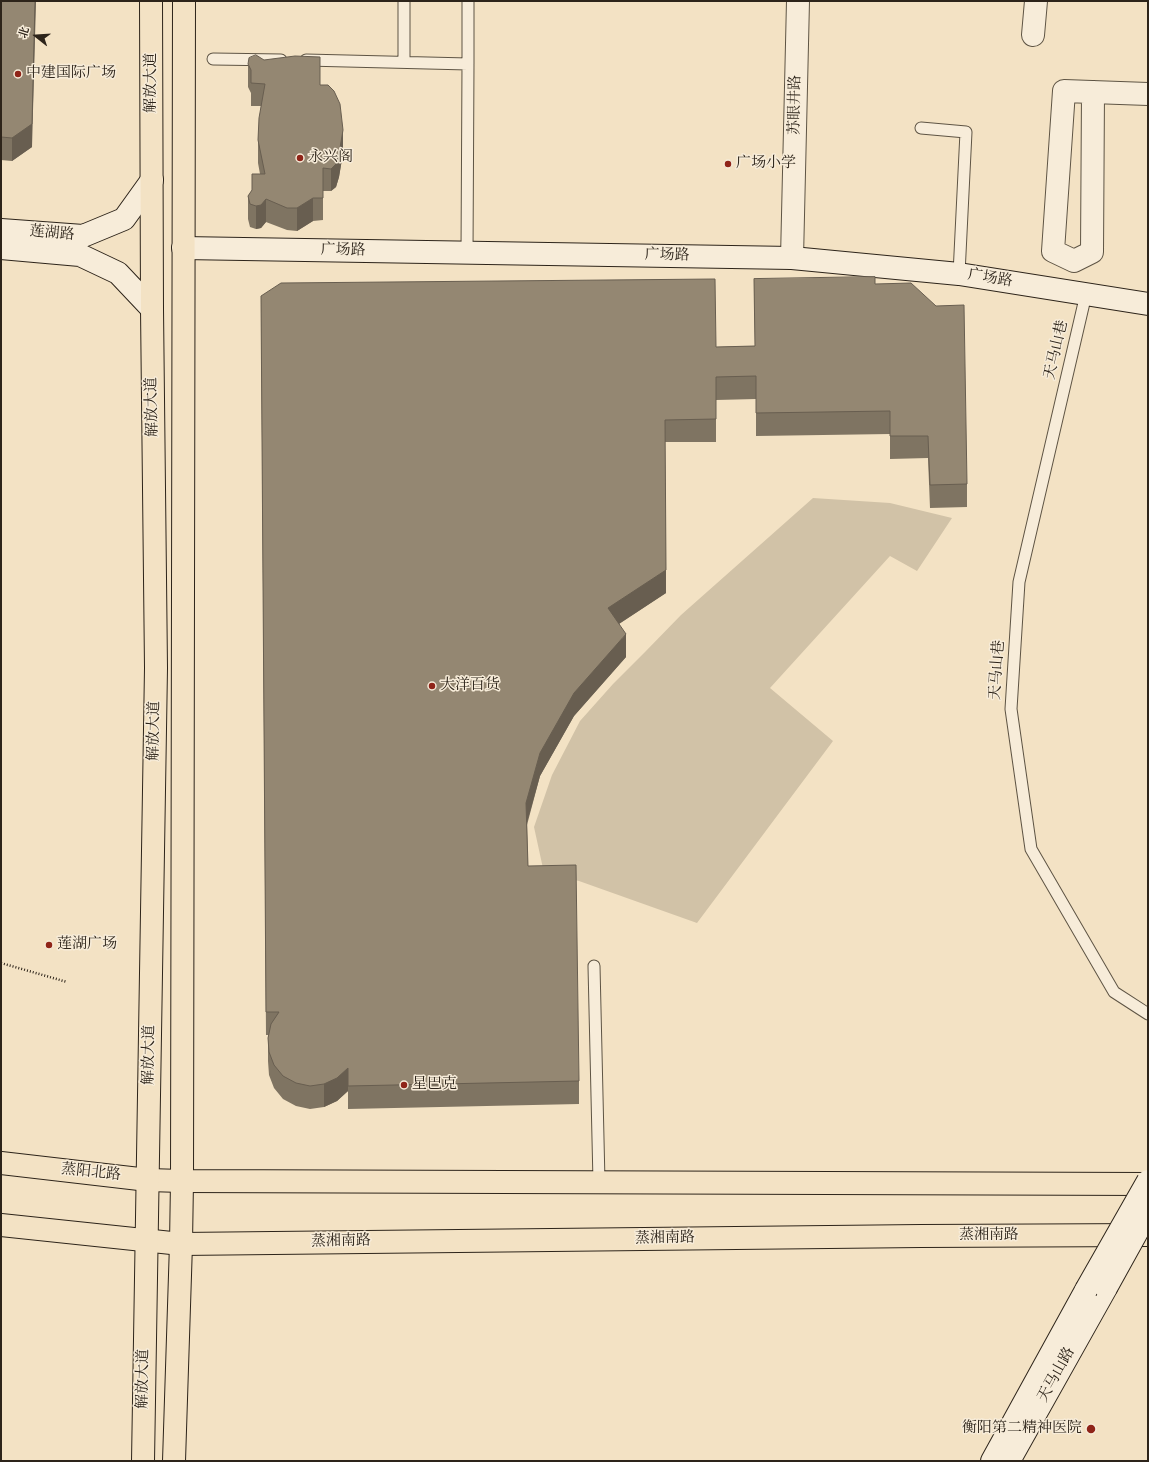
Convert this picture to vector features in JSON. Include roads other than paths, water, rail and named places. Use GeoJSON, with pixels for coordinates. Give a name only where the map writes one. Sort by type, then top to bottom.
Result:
{"type":"FeatureCollection","features":[{"type":"Feature","properties":{"kind":"main road","name":"解放大道"},"geometry":{"type":"LineString","coordinates":[[143,1461],[156,668],[152,308],[151,1]]}},
{"type":"Feature","properties":{"kind":"main road","name":"解放大道"},"geometry":{"type":"LineString","coordinates":[[174,1461],[182,1181],[184,1]]}},
{"type":"Feature","properties":{"kind":"main road","name":"蒸阳北路"},"geometry":{"type":"LineString","coordinates":[[1,1163],[148,1180],[182,1181]]}},
{"type":"Feature","properties":{"kind":"main road"},"geometry":{"type":"LineString","coordinates":[[182,1181],[1148,1182]]}},
{"type":"Feature","properties":{"kind":"main road"},"geometry":{"type":"LineString","coordinates":[[1,1224],[181,1244]]}},
{"type":"Feature","properties":{"kind":"main road","name":"蒸湘南路"},"geometry":{"type":"LineString","coordinates":[[181,1244],[1148,1235]]}},
{"type":"Feature","properties":{"kind":"street","name":"苏眼井路"},"geometry":{"type":"LineString","coordinates":[[792,258],[798,1]]}},
{"type":"Feature","properties":{"kind":"street"},"geometry":{"type":"LineString","coordinates":[[1033,36],[1036,1]]}},
{"type":"Feature","properties":{"kind":"street"},"geometry":{"type":"LineString","coordinates":[[1093,92],[1092,252],[1074,261],[1053,250],[1064,91],[1093,92],[1148,94]]}},
{"type":"Feature","properties":{"kind":"street","name":"莲湖路"},"geometry":{"type":"LineString","coordinates":[[1,230],[83,236],[124,219],[152,180]]}},
{"type":"Feature","properties":{"kind":"street","name":"莲湖路"},"geometry":{"type":"LineString","coordinates":[[1,248],[80,255],[118,273],[152,308]]}},
{"type":"Feature","properties":{"kind":"street","name":"广场路"},"geometry":{"type":"LineString","coordinates":[[183,248],[792,258],[959,274],[1148,304]]}},
{"type":"Feature","properties":{"kind":"street"},"geometry":{"type":"LineString","coordinates":[[1096,1289],[1148,1182]]}},
{"type":"Feature","properties":{"kind":"street"},"geometry":{"type":"LineString","coordinates":[[1096,1289],[1148,1212]]}},
{"type":"Feature","properties":{"kind":"street","name":"天马山路"},"geometry":{"type":"LineString","coordinates":[[992,1461],[1096,1289]]}},
{"type":"Feature","properties":{"kind":"street","name":"天马山路"},"geometry":{"type":"LineString","coordinates":[[1009,1461],[1096,1289]]}},
{"type":"Feature","properties":{"kind":"lane"},"geometry":{"type":"LineString","coordinates":[[404,1],[404,62]]}},
{"type":"Feature","properties":{"kind":"lane"},"geometry":{"type":"LineString","coordinates":[[467,253],[468,1]]}},
{"type":"Feature","properties":{"kind":"lane"},"geometry":{"type":"LineString","coordinates":[[213,59],[468,64]]}},
{"type":"Feature","properties":{"kind":"lane"},"geometry":{"type":"LineString","coordinates":[[921,128],[966,132],[959,274]]}},
{"type":"Feature","properties":{"kind":"lane","name":"天马山巷"},"geometry":{"type":"LineString","coordinates":[[1086,294],[1019,582],[1011,709],[1031,849],[1114,992],[1148,1014]]}},
{"type":"Feature","properties":{"kind":"lane"},"geometry":{"type":"LineString","coordinates":[[594,966],[599,1182]]}},
{"type":"Feature","properties":{"kind":"place","name":"中建国际广场"},"geometry":{"type":"Point","coordinates":[18,74]}},
{"type":"Feature","properties":{"kind":"place","name":"永兴阁"},"geometry":{"type":"Point","coordinates":[300,158]}},
{"type":"Feature","properties":{"kind":"place","name":"广场小学"},"geometry":{"type":"Point","coordinates":[728,164]}},
{"type":"Feature","properties":{"kind":"place","name":"大洋百货"},"geometry":{"type":"Point","coordinates":[432,686]}},
{"type":"Feature","properties":{"kind":"place","name":"莲湖广场"},"geometry":{"type":"Point","coordinates":[49,945]}},
{"type":"Feature","properties":{"kind":"place","name":"星巴克"},"geometry":{"type":"Point","coordinates":[404,1085]}},
{"type":"Feature","properties":{"kind":"place","name":"衡阳第二精神医院"},"geometry":{"type":"Point","coordinates":[1091,1429]}}]}
